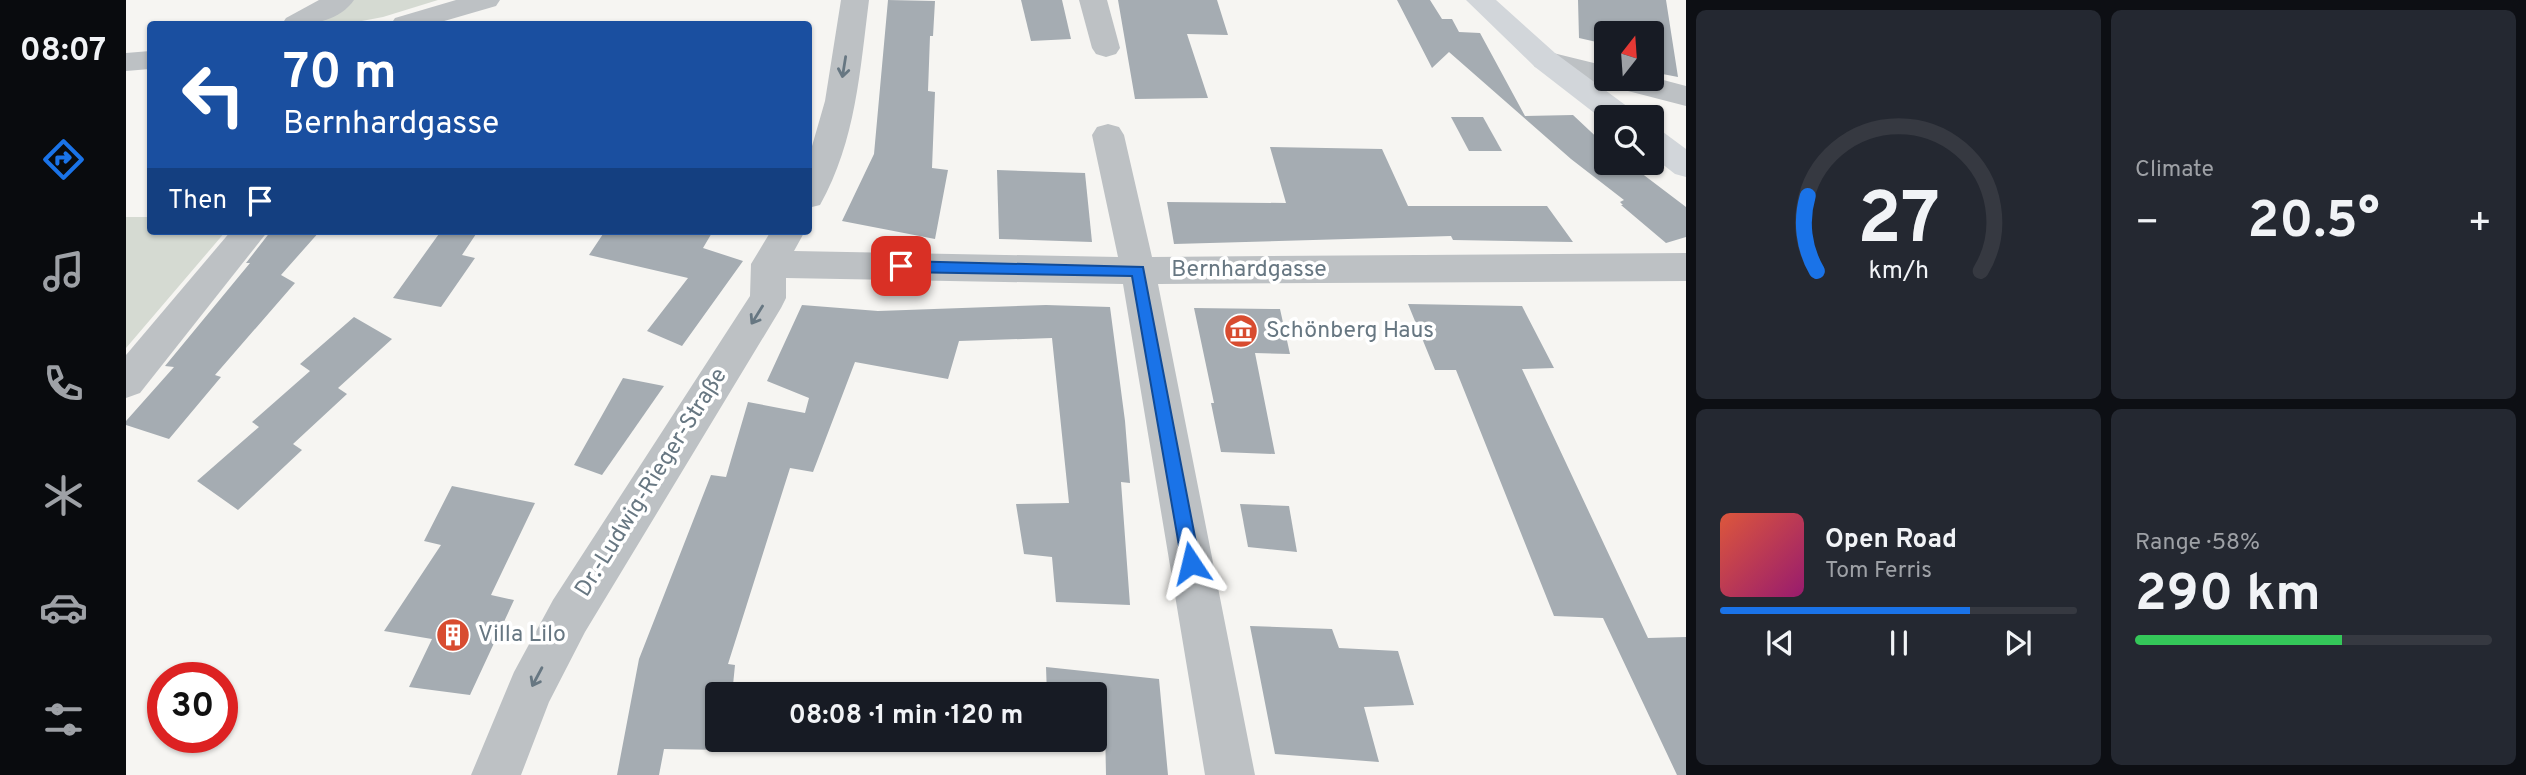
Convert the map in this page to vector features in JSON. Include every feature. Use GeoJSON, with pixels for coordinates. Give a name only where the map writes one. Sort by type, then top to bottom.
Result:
{"type":"FeatureCollection","features":[{"type":"Feature","properties":{"kind":"main road"},"geometry":{"type":"LineString","coordinates":[[1480,0],[1545,60],[1605,105]]}},
{"type":"Feature","properties":{"kind":"main road"},"geometry":{"type":"LineString","coordinates":[[1664,149],[1686,166]]}},
{"type":"Feature","properties":{"kind":"street"},"geometry":{"type":"LineString","coordinates":[[302,21],[340,0]]}},
{"type":"Feature","properties":{"kind":"street"},"geometry":{"type":"LineString","coordinates":[[428,21],[486,0]]}},
{"type":"Feature","properties":{"kind":"street"},"geometry":{"type":"LineString","coordinates":[[812,189],[820,176],[837,111],[855,0]]}},
{"type":"Feature","properties":{"kind":"street"},"geometry":{"type":"LineString","coordinates":[[1093,0],[1106,48]]}},
{"type":"Feature","properties":{"kind":"street"},"geometry":{"type":"LineString","coordinates":[[1545,60],[1594,73]]}},
{"type":"Feature","properties":{"kind":"street"},"geometry":{"type":"LineString","coordinates":[[126,62],[147,61]]}},
{"type":"Feature","properties":{"kind":"street"},"geometry":{"type":"LineString","coordinates":[[1664,90],[1686,96]]}},
{"type":"Feature","properties":{"kind":"street"},"geometry":{"type":"LineString","coordinates":[[1108,135],[1138,271],[1230,775]]}},
{"type":"Feature","properties":{"kind":"street"},"geometry":{"type":"LineString","coordinates":[[126,383],[248,235]]}},
{"type":"Feature","properties":{"kind":"street","name":"Bernhardgasse"},"geometry":{"type":"LineString","coordinates":[[779,247],[1138,271],[1686,267]]}},
{"type":"Feature","properties":{"kind":"street","name":"Dr.-Ludwig-Rieger-Straße"},"geometry":{"type":"LineString","coordinates":[[496,775],[531,689],[569,616],[768,298],[779,247]]}},
{"type":"Feature","properties":{"kind":"shaded area"},"geometry":{"type":"Polygon","coordinates":[[[351,0],[438,0],[362,21],[310,21],[351,0]]]}},
{"type":"Feature","properties":{"kind":"shaded area"},"geometry":{"type":"Polygon","coordinates":[[[126,217],[147,217],[147,235],[223,235],[126,348],[126,217]]]}},
{"type":"Feature","properties":{"kind":"building"},"geometry":{"type":"Polygon","coordinates":[[[888,0],[935,1],[933,36],[930,36],[928,91],[935,92],[932,168],[948,170],[935,239],[842,221],[874,154],[888,0]]]}},
{"type":"Feature","properties":{"kind":"building"},"geometry":{"type":"Polygon","coordinates":[[[1021,0],[1062,0],[1071,39],[1031,41],[1021,0]]]}},
{"type":"Feature","properties":{"kind":"building"},"geometry":{"type":"Polygon","coordinates":[[[1118,0],[1217,0],[1228,35],[1187,34],[1208,98],[1135,99],[1118,0]]]}},
{"type":"Feature","properties":{"kind":"building"},"geometry":{"type":"Polygon","coordinates":[[[1397,0],[1430,0],[1442,19],[1452,19],[1459,32],[1480,33],[1525,116],[1573,115],[1594,135],[1594,175],[1644,175],[1686,207],[1686,237],[1666,243],[1621,205],[1620,202],[1624,200],[1571,159],[1449,52],[1432,68],[1397,0]]]}},
{"type":"Feature","properties":{"kind":"building"},"geometry":{"type":"Polygon","coordinates":[[[1578,0],[1666,0],[1678,77],[1664,74],[1664,21],[1594,21],[1594,41],[1579,38],[1578,0]]]}},
{"type":"Feature","properties":{"kind":"building"},"geometry":{"type":"Polygon","coordinates":[[[1451,117],[1483,117],[1502,151],[1469,151],[1451,117]]]}},
{"type":"Feature","properties":{"kind":"building"},"geometry":{"type":"Polygon","coordinates":[[[1270,147],[1382,149],[1408,206],[1547,206],[1573,242],[1453,240],[1451,236],[1174,244],[1167,202],[1286,203],[1270,147]]]}},
{"type":"Feature","properties":{"kind":"building"},"geometry":{"type":"Polygon","coordinates":[[[997,170],[1085,173],[1092,242],[999,239],[997,170]]]}},
{"type":"Feature","properties":{"kind":"building"},"geometry":{"type":"Polygon","coordinates":[[[268,235],[316,235],[281,275],[295,283],[215,375],[221,377],[169,439],[126,425],[126,421],[174,367],[165,366],[250,263],[246,263],[268,235]]]}},
{"type":"Feature","properties":{"kind":"building"},"geometry":{"type":"Polygon","coordinates":[[[438,235],[475,235],[462,255],[475,258],[441,307],[393,298],[438,235]]]}},
{"type":"Feature","properties":{"kind":"building"},"geometry":{"type":"Polygon","coordinates":[[[602,235],[711,235],[703,248],[743,261],[682,346],[647,331],[688,278],[589,255],[602,235]]]}},
{"type":"Feature","properties":{"kind":"building"},"geometry":{"type":"Polygon","coordinates":[[[1408,304],[1522,306],[1554,368],[1522,369],[1648,638],[1686,637],[1686,775],[1677,775],[1603,618],[1554,616],[1456,370],[1435,370],[1408,304]]]}},
{"type":"Feature","properties":{"kind":"building"},"geometry":{"type":"Polygon","coordinates":[[[802,305],[878,311],[1046,305],[1110,307],[1130,483],[1121,482],[1130,605],[1056,602],[1052,557],[1024,554],[1016,504],[1069,503],[1052,338],[959,341],[948,379],[855,362],[813,472],[790,468],[728,664],[735,665],[733,682],[705,682],[705,750],[664,749],[659,775],[617,775],[639,659],[711,475],[726,477],[748,402],[805,413],[809,398],[767,381],[802,305]]]}},
{"type":"Feature","properties":{"kind":"building"},"geometry":{"type":"Polygon","coordinates":[[[1194,308],[1280,309],[1290,354],[1255,353],[1275,454],[1221,452],[1211,403],[1214,403],[1194,308]]]}},
{"type":"Feature","properties":{"kind":"building"},"geometry":{"type":"Polygon","coordinates":[[[354,317],[392,339],[338,388],[347,394],[293,444],[302,450],[238,510],[197,481],[259,427],[252,422],[310,371],[300,364],[354,317]]]}},
{"type":"Feature","properties":{"kind":"building"},"geometry":{"type":"Polygon","coordinates":[[[623,378],[664,386],[602,475],[574,465],[623,378]]]}},
{"type":"Feature","properties":{"kind":"building"},"geometry":{"type":"Polygon","coordinates":[[[452,486],[535,503],[491,595],[514,600],[470,695],[409,687],[432,639],[384,631],[441,545],[424,541],[452,486]]]}},
{"type":"Feature","properties":{"kind":"building"},"geometry":{"type":"Polygon","coordinates":[[[1240,504],[1289,506],[1297,552],[1248,547],[1240,504]]]}},
{"type":"Feature","properties":{"kind":"building"},"geometry":{"type":"Polygon","coordinates":[[[1250,626],[1332,629],[1339,648],[1398,651],[1414,705],[1364,707],[1379,762],[1275,754],[1250,626]]]}},
{"type":"Feature","properties":{"kind":"building"},"geometry":{"type":"Polygon","coordinates":[[[1046,667],[1159,679],[1168,775],[1106,775],[1107,682],[1047,682],[1046,667]]]}},
{"type":"Feature","properties":{"kind":"place","name":"Schönberg Haus"},"geometry":{"type":"Point","coordinates":[1241,331]}},
{"type":"Feature","properties":{"kind":"place","name":"Villa Lilo"},"geometry":{"type":"Point","coordinates":[453,635]}},
{"type":"Feature","properties":{"kind":"route"},"geometry":{"type":"LineString","coordinates":[[901,266],[1138,271],[1191,563]]}}]}
